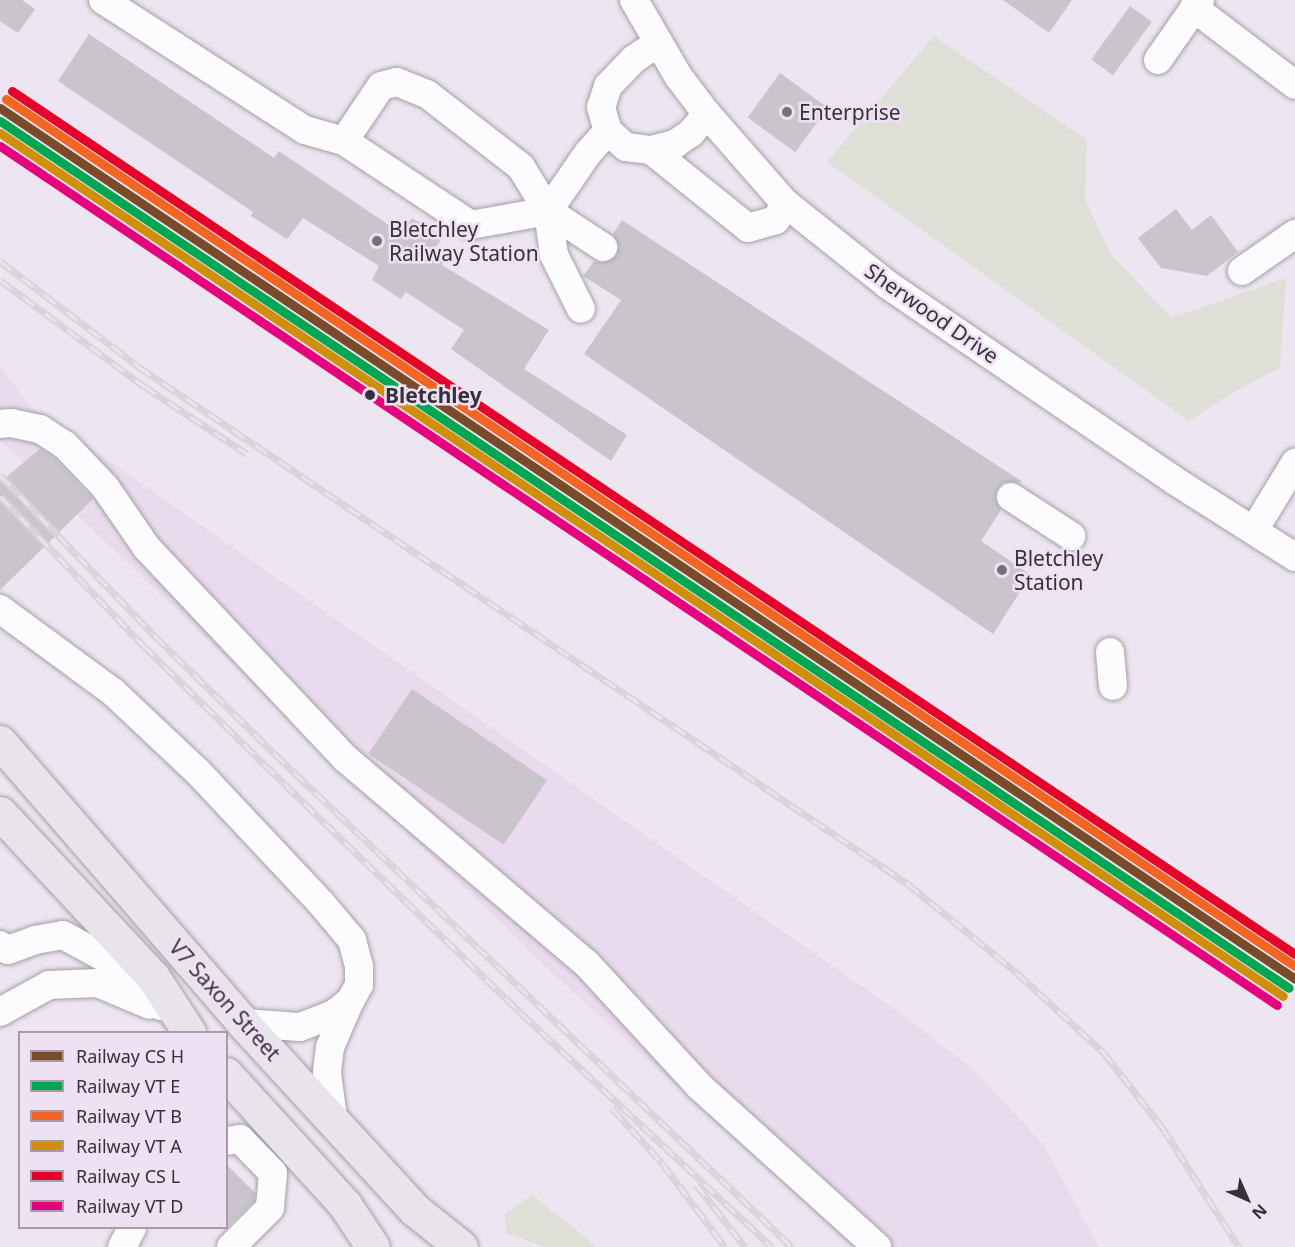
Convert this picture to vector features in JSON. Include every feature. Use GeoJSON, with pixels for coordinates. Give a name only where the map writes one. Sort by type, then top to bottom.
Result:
{"type":"FeatureCollection","features":[{"type":"Feature","properties":{"kind":"main road","name":"V7 Saxon Street"},"geometry":{"type":"LineString","coordinates":[[0,742],[243,1023],[416,1210],[461,1247]]}},
{"type":"Feature","properties":{"kind":"main road","name":"V7 Saxon Street"},"geometry":{"type":"LineString","coordinates":[[0,813],[153,977],[188,1031]]}},
{"type":"Feature","properties":{"kind":"main road"},"geometry":{"type":"LineString","coordinates":[[228,1076],[345,1206],[373,1247]]}},
{"type":"Feature","properties":{"kind":"street"},"geometry":{"type":"LineString","coordinates":[[103,0],[305,130],[344,141],[471,225],[548,211],[603,248]]}},
{"type":"Feature","properties":{"kind":"street","name":"Sherwood Drive"},"geometry":{"type":"LineString","coordinates":[[634,0],[658,43],[706,114],[785,202],[888,285],[1172,479],[1295,557]]}},
{"type":"Feature","properties":{"kind":"street"},"geometry":{"type":"LineString","coordinates":[[1158,60],[1197,4],[1295,85]]}},
{"type":"Feature","properties":{"kind":"street"},"geometry":{"type":"LineString","coordinates":[[658,43],[634,59],[608,86],[601,107],[608,131],[626,147],[651,150],[675,144],[691,133],[706,114]]}},
{"type":"Feature","properties":{"kind":"street"},"geometry":{"type":"LineString","coordinates":[[344,141],[381,86],[398,82],[427,94],[521,167],[548,211],[554,255],[581,309]]}},
{"type":"Feature","properties":{"kind":"street"},"geometry":{"type":"LineString","coordinates":[[548,211],[588,153],[608,131]]}},
{"type":"Feature","properties":{"kind":"street"},"geometry":{"type":"LineString","coordinates":[[651,150],[747,228],[776,220],[785,202]]}},
{"type":"Feature","properties":{"kind":"street"},"geometry":{"type":"LineString","coordinates":[[1242,271],[1295,234]]}},
{"type":"Feature","properties":{"kind":"street"},"geometry":{"type":"LineString","coordinates":[[4,420],[40,429],[65,445],[105,487],[147,548],[346,759],[587,964],[699,1086],[877,1247]]}},
{"type":"Feature","properties":{"kind":"street"},"geometry":{"type":"LineString","coordinates":[[1254,530],[1295,462]]}},
{"type":"Feature","properties":{"kind":"street"},"geometry":{"type":"LineString","coordinates":[[1011,496],[1071,536]]}},
{"type":"Feature","properties":{"kind":"street"},"geometry":{"type":"LineString","coordinates":[[0,609],[113,692],[198,772],[321,903],[352,940],[359,967],[358,985],[330,1047],[327,1073],[333,1118]]}},
{"type":"Feature","properties":{"kind":"street"},"geometry":{"type":"LineString","coordinates":[[1110,652],[1113,686]]}},
{"type":"Feature","properties":{"kind":"street"},"geometry":{"type":"LineString","coordinates":[[0,945],[8,950],[35,940],[63,935],[116,964],[188,1031]]}},
{"type":"Feature","properties":{"kind":"street"},"geometry":{"type":"LineString","coordinates":[[0,1012],[49,985],[98,983],[146,1002],[188,1031]]}},
{"type":"Feature","properties":{"kind":"street"},"geometry":{"type":"LineString","coordinates":[[243,1023],[300,1027],[334,1014],[350,1001]]}},
{"type":"Feature","properties":{"kind":"street"},"geometry":{"type":"LineString","coordinates":[[228,1141],[240,1139],[273,1173],[270,1208],[231,1247]]}},
{"type":"Feature","properties":{"kind":"street"},"geometry":{"type":"LineString","coordinates":[[122,1247],[131,1229]]}},
{"type":"Feature","properties":{"kind":"shaded area"},"geometry":{"type":"Polygon","coordinates":[[[934,36],[1087,140],[1085,199],[1111,255],[1172,318],[1286,278],[1280,368],[1232,393],[1189,421],[827,162],[934,36]]]}},
{"type":"Feature","properties":{"kind":"shaded area"},"geometry":{"type":"Polygon","coordinates":[[[0,366],[29,405],[900,1013],[972,1068],[1043,1144],[1099,1247],[853,1247],[561,981],[0,440],[0,366]]]}},
{"type":"Feature","properties":{"kind":"shaded area"},"geometry":{"type":"Polygon","coordinates":[[[532,1195],[597,1247],[545,1247],[506,1233],[505,1214],[532,1195]]]}},
{"type":"Feature","properties":{"kind":"building"},"geometry":{"type":"Polygon","coordinates":[[[0,0],[22,0],[35,9],[18,33],[0,21],[0,0]]]}},
{"type":"Feature","properties":{"kind":"building"},"geometry":{"type":"Polygon","coordinates":[[[1003,0],[1072,0],[1049,33],[1003,0]]]}},
{"type":"Feature","properties":{"kind":"building"},"geometry":{"type":"Polygon","coordinates":[[[1130,6],[1152,22],[1113,75],[1091,59],[1130,6]]]}},
{"type":"Feature","properties":{"kind":"building"},"geometry":{"type":"Polygon","coordinates":[[[89,34],[274,158],[279,151],[402,234],[412,218],[443,237],[432,253],[444,260],[442,265],[549,330],[524,369],[627,435],[611,461],[451,349],[464,330],[406,292],[401,299],[372,280],[379,266],[303,218],[287,239],[251,216],[253,212],[58,81],[89,34]]]}},
{"type":"Feature","properties":{"kind":"building","name":"Enterprise"},"geometry":{"type":"Polygon","coordinates":[[[780,73],[828,108],[795,152],[748,117],[780,73]]]}},
{"type":"Feature","properties":{"kind":"building"},"geometry":{"type":"Polygon","coordinates":[[[1176,209],[1192,230],[1211,215],[1238,252],[1207,276],[1161,268],[1138,238],[1176,209]]]}},
{"type":"Feature","properties":{"kind":"building"},"geometry":{"type":"Polygon","coordinates":[[[622,220],[1021,481],[1020,483],[1004,482],[998,488],[995,497],[1001,510],[981,541],[1031,575],[993,634],[584,354],[621,300],[583,276],[594,261],[603,263],[616,256],[619,247],[613,234],[622,220]]]}},
{"type":"Feature","properties":{"kind":"building"},"geometry":{"type":"Polygon","coordinates":[[[40,449],[54,458],[93,499],[0,590],[0,482],[40,449]]]}},
{"type":"Feature","properties":{"kind":"building"},"geometry":{"type":"Polygon","coordinates":[[[412,689],[547,780],[504,845],[368,754],[412,689]]]}},
{"type":"Feature","properties":{"kind":"building"},"geometry":{"type":"Polygon","coordinates":[[[228,1166],[255,1193],[254,1201],[228,1226],[228,1166]]]}},
{"type":"Feature","properties":{"kind":"railway"},"geometry":{"type":"LineString","coordinates":[[0,261],[139,367],[908,884],[1017,973],[1104,1053],[1162,1127],[1239,1247]]}},
{"type":"Feature","properties":{"kind":"railway"},"geometry":{"type":"LineString","coordinates":[[0,280],[144,386],[247,454]]}},
{"type":"Feature","properties":{"kind":"railway"},"geometry":{"type":"LineString","coordinates":[[0,475],[154,635],[274,753],[792,1247]]}},
{"type":"Feature","properties":{"kind":"railway"},"geometry":{"type":"LineString","coordinates":[[0,496],[144,646],[264,764],[520,1012],[772,1247]]}},
{"type":"Feature","properties":{"kind":"railway"},"geometry":{"type":"LineString","coordinates":[[612,1108],[662,1163],[725,1247]]}},
{"type":"Feature","properties":{"kind":"railway"},"geometry":{"type":"LineString","coordinates":[[696,1184],[745,1247]]}},
{"type":"Feature","properties":{"kind":"transit line"},"geometry":{"type":"LineString","coordinates":[[12,91],[1295,954]]}},
{"type":"Feature","properties":{"kind":"transit line"},"geometry":{"type":"LineString","coordinates":[[6,99],[1295,966]]}},
{"type":"Feature","properties":{"kind":"transit line"},"geometry":{"type":"LineString","coordinates":[[0,108],[1295,979]]}},
{"type":"Feature","properties":{"kind":"transit line"},"geometry":{"type":"LineString","coordinates":[[0,121],[1289,988]]}},
{"type":"Feature","properties":{"kind":"transit line"},"geometry":{"type":"LineString","coordinates":[[0,133],[1283,996]]}},
{"type":"Feature","properties":{"kind":"transit line"},"geometry":{"type":"LineString","coordinates":[[0,146],[1277,1005]]}},
{"type":"Feature","properties":{"kind":"place","name":"Enterprise"},"geometry":{"type":"Point","coordinates":[787,112]}},
{"type":"Feature","properties":{"kind":"place","name":"Bletchley Railway Station"},"geometry":{"type":"Point","coordinates":[377,241]}},
{"type":"Feature","properties":{"kind":"place","name":"Bletchley"},"geometry":{"type":"Point","coordinates":[370,395]}},
{"type":"Feature","properties":{"kind":"place","name":"Bletchley Station"},"geometry":{"type":"Point","coordinates":[1002,570]}}]}
